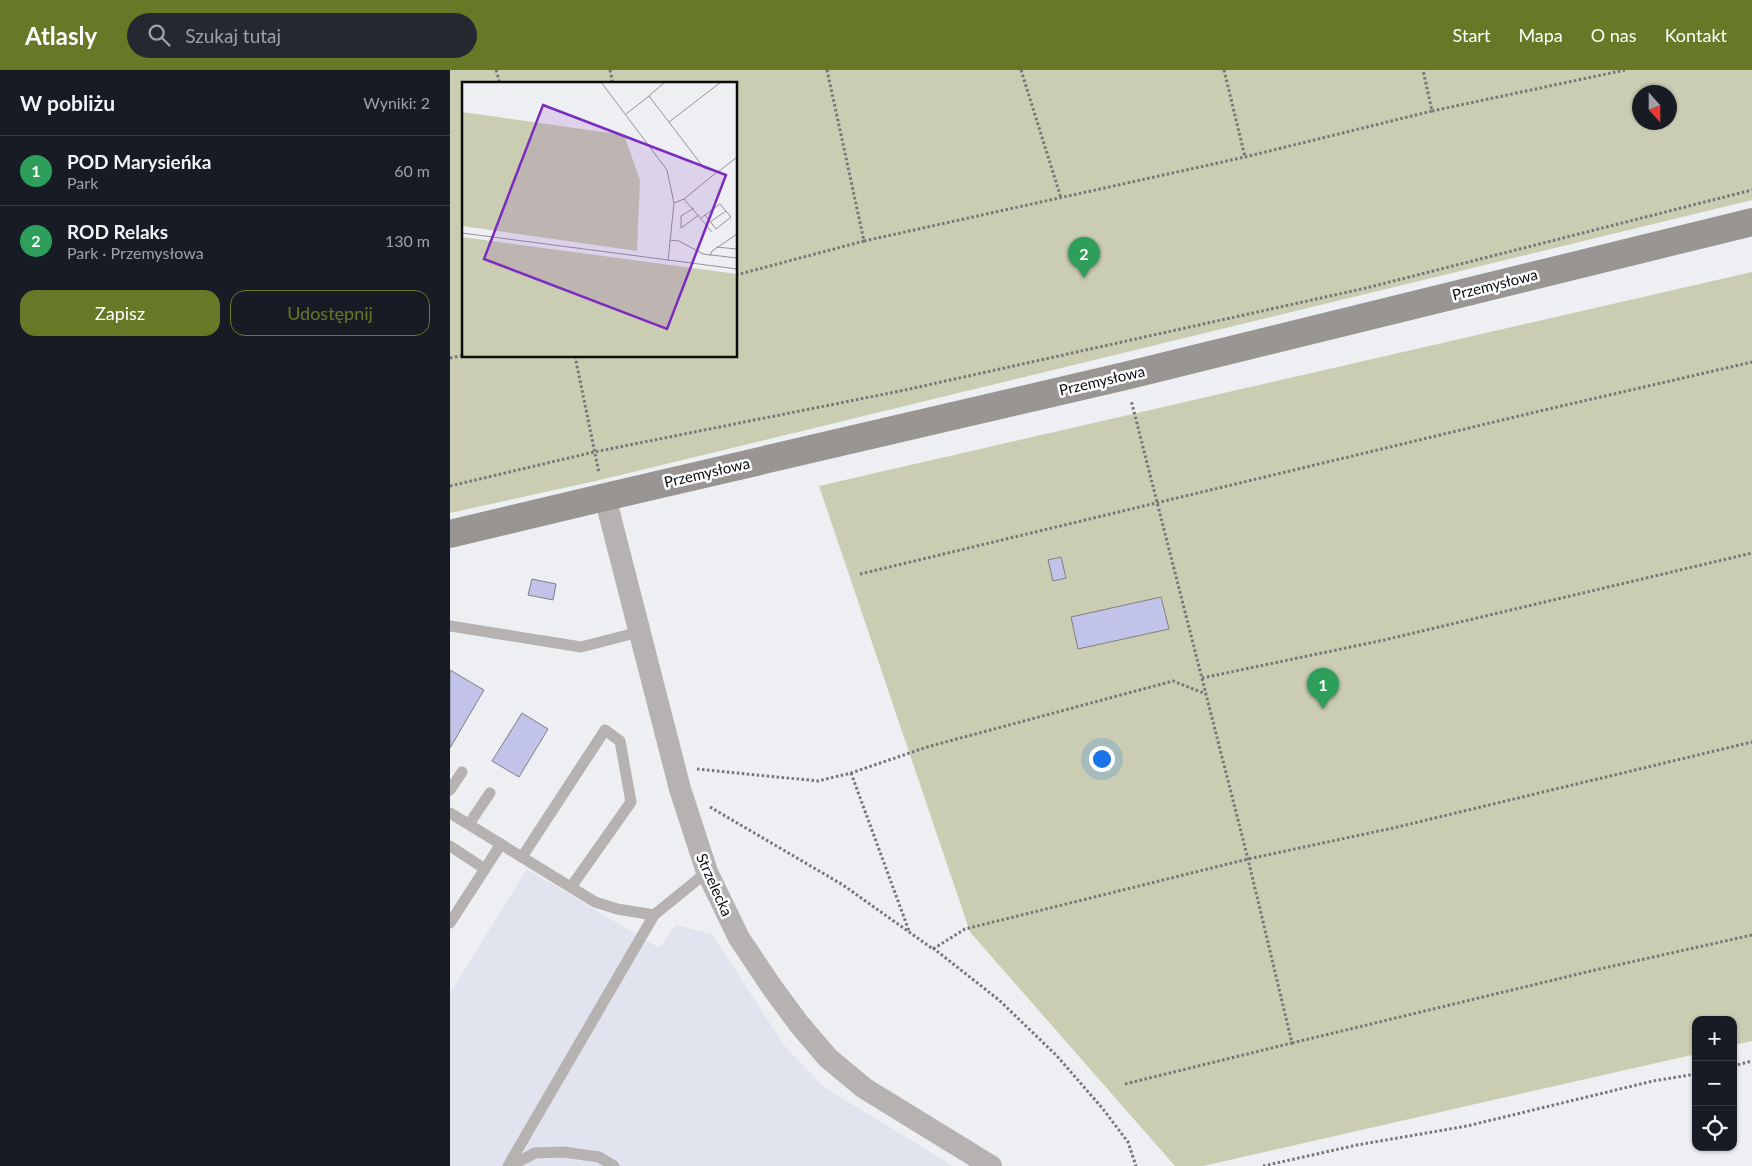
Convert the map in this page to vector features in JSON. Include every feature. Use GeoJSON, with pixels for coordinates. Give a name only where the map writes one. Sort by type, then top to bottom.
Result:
{"type":"FeatureCollection","features":[{"type":"Feature","properties":{"kind":"street","name":"Przemysłowa"},"geometry":{"type":"LineString","coordinates":[[450,534],[1125,376],[1752,222]]}},
{"type":"Feature","properties":{"kind":"street","name":"Strzelecka"},"geometry":{"type":"LineString","coordinates":[[604,497],[680,790],[707,872],[738,938],[794,1017],[828,1058],[864,1088],[991,1166]]}},
{"type":"Feature","properties":{"kind":"lane"},"geometry":{"type":"LineString","coordinates":[[450,626],[581,647],[639,632]]}},
{"type":"Feature","properties":{"kind":"lane"},"geometry":{"type":"LineString","coordinates":[[522,857],[605,730],[620,741],[631,802],[570,887]]}},
{"type":"Feature","properties":{"kind":"lane"},"geometry":{"type":"LineString","coordinates":[[450,790],[462,772]]}},
{"type":"Feature","properties":{"kind":"lane"},"geometry":{"type":"LineString","coordinates":[[469,824],[490,793]]}},
{"type":"Feature","properties":{"kind":"lane"},"geometry":{"type":"LineString","coordinates":[[450,813],[595,902],[617,909],[654,915]]}},
{"type":"Feature","properties":{"kind":"lane"},"geometry":{"type":"LineString","coordinates":[[450,923],[501,844]]}},
{"type":"Feature","properties":{"kind":"lane"},"geometry":{"type":"LineString","coordinates":[[450,846],[485,868]]}},
{"type":"Feature","properties":{"kind":"lane"},"geometry":{"type":"LineString","coordinates":[[509,1166],[654,915],[707,872]]}},
{"type":"Feature","properties":{"kind":"lane"},"geometry":{"type":"LineString","coordinates":[[509,1166],[535,1153],[564,1152],[599,1157],[614,1166]]}},
{"type":"Feature","properties":{"kind":"path"},"geometry":{"type":"LineString","coordinates":[[827,70],[864,241]]}},
{"type":"Feature","properties":{"kind":"path"},"geometry":{"type":"LineString","coordinates":[[1021,70],[1061,198]]}},
{"type":"Feature","properties":{"kind":"path"},"geometry":{"type":"LineString","coordinates":[[1224,70],[1245,156]]}},
{"type":"Feature","properties":{"kind":"path"},"geometry":{"type":"LineString","coordinates":[[1423,70],[1432,111]]}},
{"type":"Feature","properties":{"kind":"path"},"geometry":{"type":"LineString","coordinates":[[738,274],[864,241],[1245,156],[1432,111],[1625,70]]}},
{"type":"Feature","properties":{"kind":"path"},"geometry":{"type":"LineString","coordinates":[[450,486],[594,452],[905,390],[1356,290],[1752,190]]}},
{"type":"Feature","properties":{"kind":"path"},"geometry":{"type":"LineString","coordinates":[[575,358],[604,497]]}},
{"type":"Feature","properties":{"kind":"path"},"geometry":{"type":"LineString","coordinates":[[860,574],[1752,362]]}},
{"type":"Feature","properties":{"kind":"path"},"geometry":{"type":"LineString","coordinates":[[1125,376],[1248,859],[1292,1043]]}},
{"type":"Feature","properties":{"kind":"path"},"geometry":{"type":"LineString","coordinates":[[1202,678],[1384,640],[1752,553]]}},
{"type":"Feature","properties":{"kind":"path"},"geometry":{"type":"LineString","coordinates":[[674,766],[818,781],[851,773],[927,748],[1173,682],[1206,694]]}},
{"type":"Feature","properties":{"kind":"path"},"geometry":{"type":"LineString","coordinates":[[932,948],[965,929],[1248,859],[1393,828],[1752,742]]}},
{"type":"Feature","properties":{"kind":"path"},"geometry":{"type":"LineString","coordinates":[[851,773],[909,932]]}},
{"type":"Feature","properties":{"kind":"path"},"geometry":{"type":"LineString","coordinates":[[680,790],[843,885],[932,948],[999,1000],[1057,1056],[1103,1109],[1128,1142],[1136,1166]]}},
{"type":"Feature","properties":{"kind":"path"},"geometry":{"type":"LineString","coordinates":[[1125,1084],[1752,935]]}},
{"type":"Feature","properties":{"kind":"path"},"geometry":{"type":"LineString","coordinates":[[1737,1065],[1752,1060]]}},
{"type":"Feature","properties":{"kind":"path"},"geometry":{"type":"LineString","coordinates":[[1263,1166],[1357,1145],[1467,1126],[1653,1081],[1692,1075]]}},
{"type":"Feature","properties":{"kind":"shaded area"},"geometry":{"type":"Polygon","coordinates":[[[527,869],[659,948],[676,925],[712,934],[784,1045],[824,1087],[953,1166],[450,1166],[450,993],[527,869]]]}},
{"type":"Feature","properties":{"kind":"green space"},"geometry":{"type":"Polygon","coordinates":[[[450,70],[1752,70],[1752,200],[600,480],[450,513],[450,70]]]}},
{"type":"Feature","properties":{"kind":"green space"},"geometry":{"type":"Polygon","coordinates":[[[1752,272],[1752,1041],[1737,1044],[1737,1016],[1692,1016],[1692,1055],[1203,1166],[1175,1166],[970,932],[819,486],[1752,272]]]}},
{"type":"Feature","properties":{"kind":"building"},"geometry":{"type":"Polygon","coordinates":[[[1061,557],[1066,578],[1053,581],[1048,560],[1061,557]]]}},
{"type":"Feature","properties":{"kind":"building"},"geometry":{"type":"Polygon","coordinates":[[[532,579],[556,584],[553,600],[528,595],[532,579]]]}},
{"type":"Feature","properties":{"kind":"building"},"geometry":{"type":"Polygon","coordinates":[[[1161,597],[1169,629],[1078,649],[1071,617],[1161,597]]]}},
{"type":"Feature","properties":{"kind":"building"},"geometry":{"type":"Polygon","coordinates":[[[450,670],[484,690],[450,748],[450,670]]]}},
{"type":"Feature","properties":{"kind":"building"},"geometry":{"type":"Polygon","coordinates":[[[522,713],[548,729],[519,777],[492,761],[522,713]]]}},
{"type":"Feature","properties":{"kind":"place","name":"ROD Relaks"},"geometry":{"type":"Point","coordinates":[1084,278]}},
{"type":"Feature","properties":{"kind":"place","name":"POD Marysieńka"},"geometry":{"type":"Point","coordinates":[1323,709]}}]}
